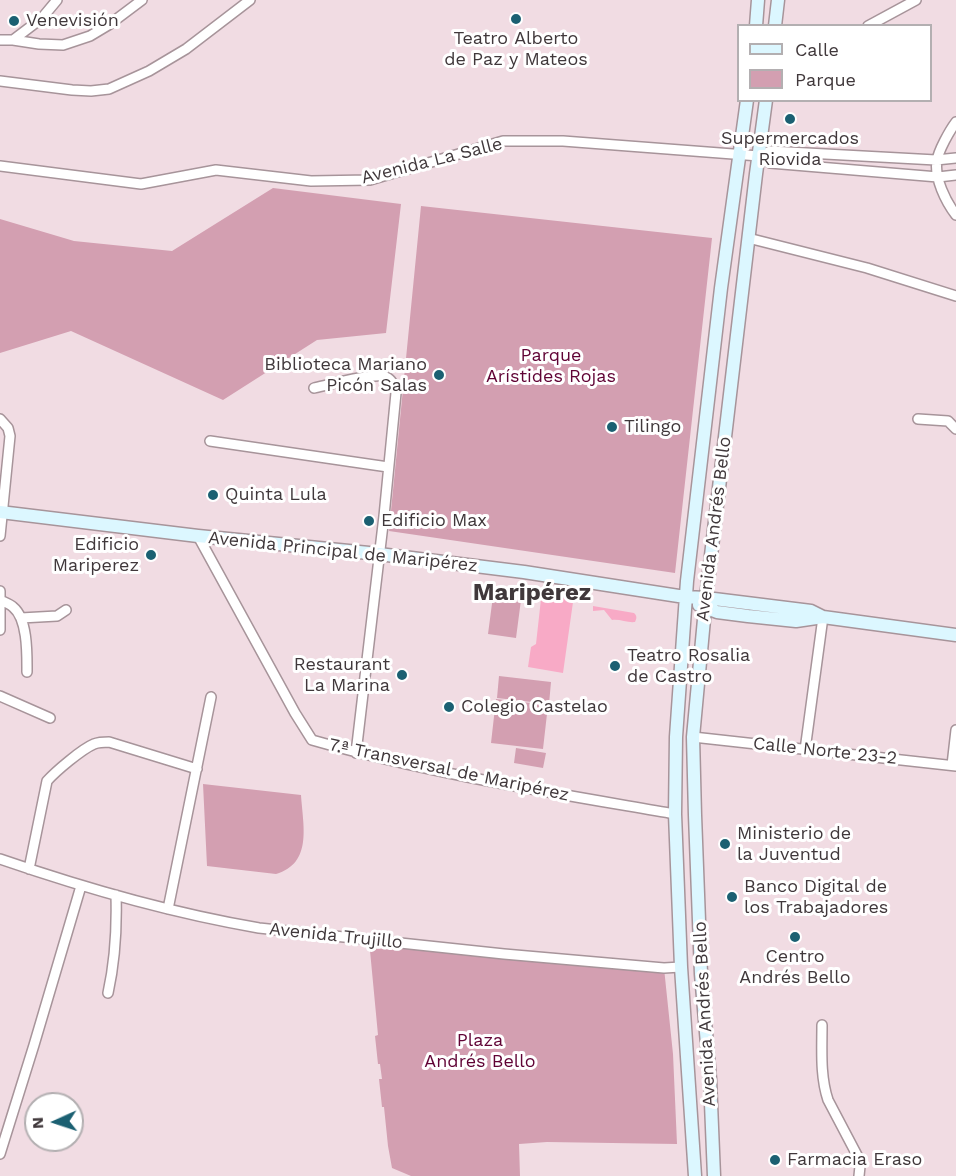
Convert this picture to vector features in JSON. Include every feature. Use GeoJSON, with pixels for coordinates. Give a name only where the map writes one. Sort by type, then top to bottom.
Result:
{"type":"FeatureCollection","features":[{"type":"Feature","properties":{"kind":"street"},"geometry":{"type":"LineString","coordinates":[[13,40],[42,18],[57,0]]}},
{"type":"Feature","properties":{"kind":"street"},"geometry":{"type":"LineString","coordinates":[[0,40],[63,45],[90,36],[142,0]]}},
{"type":"Feature","properties":{"kind":"street"},"geometry":{"type":"LineString","coordinates":[[0,81],[72,90],[109,89],[149,71],[186,49],[250,0]]}},
{"type":"Feature","properties":{"kind":"street"},"geometry":{"type":"LineString","coordinates":[[756,24],[758,0]]}},
{"type":"Feature","properties":{"kind":"street"},"geometry":{"type":"LineString","coordinates":[[775,24],[778,0]]}},
{"type":"Feature","properties":{"kind":"street"},"geometry":{"type":"LineString","coordinates":[[872,24],[916,0]]}},
{"type":"Feature","properties":{"kind":"street","name":"Avenida Andrés Bello"},"geometry":{"type":"LineString","coordinates":[[695,1176],[681,967],[675,814],[676,737],[685,597],[721,288],[747,102]]}},
{"type":"Feature","properties":{"kind":"street","name":"Avenida Andrés Bello"},"geometry":{"type":"LineString","coordinates":[[714,1176],[710,1079],[701,974],[693,737],[705,603],[766,102]]}},
{"type":"Feature","properties":{"kind":"street"},"geometry":{"type":"LineString","coordinates":[[956,122],[936,160],[940,187],[956,215]]}},
{"type":"Feature","properties":{"kind":"street","name":"Avenida La Salle"},"geometry":{"type":"LineString","coordinates":[[0,166],[141,184],[216,170],[311,181],[370,180],[503,141],[563,141],[741,154],[759,156],[770,163],[938,177],[956,175]]}},
{"type":"Feature","properties":{"kind":"street","name":"Avenida La Salle"},"geometry":{"type":"LineString","coordinates":[[759,156],[770,151],[936,160],[956,158]]}},
{"type":"Feature","properties":{"kind":"street"},"geometry":{"type":"LineString","coordinates":[[748,238],[867,268],[956,296]]}},
{"type":"Feature","properties":{"kind":"street"},"geometry":{"type":"LineString","coordinates":[[314,388],[369,377],[387,377],[394,384],[396,393],[356,753]]}},
{"type":"Feature","properties":{"kind":"street"},"geometry":{"type":"LineString","coordinates":[[0,419],[8,428],[10,436],[0,536]]}},
{"type":"Feature","properties":{"kind":"street"},"geometry":{"type":"LineString","coordinates":[[918,419],[948,421],[956,429]]}},
{"type":"Feature","properties":{"kind":"street"},"geometry":{"type":"LineString","coordinates":[[210,441],[388,467]]}},
{"type":"Feature","properties":{"kind":"street","name":"Avenida Principal de Maripérez"},"geometry":{"type":"LineString","coordinates":[[2,512],[524,572],[685,597],[705,603],[723,613],[795,621],[824,617],[956,634]]}},
{"type":"Feature","properties":{"kind":"street","name":"7.ª Transversal de Maripérez"},"geometry":{"type":"LineString","coordinates":[[198,536],[312,740],[356,753],[535,790],[675,814]]}},
{"type":"Feature","properties":{"kind":"street"},"geometry":{"type":"LineString","coordinates":[[0,591],[0,630]]}},
{"type":"Feature","properties":{"kind":"street"},"geometry":{"type":"LineString","coordinates":[[0,600],[14,607],[21,618],[27,650],[27,672]]}},
{"type":"Feature","properties":{"kind":"street"},"geometry":{"type":"LineString","coordinates":[[21,618],[57,616],[66,610]]}},
{"type":"Feature","properties":{"kind":"street"},"geometry":{"type":"LineString","coordinates":[[806,750],[824,617]]}},
{"type":"Feature","properties":{"kind":"street"},"geometry":{"type":"LineString","coordinates":[[0,696],[50,718]]}},
{"type":"Feature","properties":{"kind":"street"},"geometry":{"type":"LineString","coordinates":[[168,909],[211,697]]}},
{"type":"Feature","properties":{"kind":"street"},"geometry":{"type":"LineString","coordinates":[[954,766],[956,730]]}},
{"type":"Feature","properties":{"kind":"street","name":"Calle Norte 23-2"},"geometry":{"type":"LineString","coordinates":[[693,737],[954,766]]}},
{"type":"Feature","properties":{"kind":"street"},"geometry":{"type":"LineString","coordinates":[[29,869],[47,781],[54,772],[92,745],[109,742],[197,769]]}},
{"type":"Feature","properties":{"kind":"street","name":"Avenida Trujillo"},"geometry":{"type":"LineString","coordinates":[[0,859],[81,886],[227,923],[504,954],[664,968],[681,967]]}},
{"type":"Feature","properties":{"kind":"street"},"geometry":{"type":"LineString","coordinates":[[0,1154],[81,886]]}},
{"type":"Feature","properties":{"kind":"street"},"geometry":{"type":"LineString","coordinates":[[108,993],[117,925],[116,895]]}},
{"type":"Feature","properties":{"kind":"street"},"geometry":{"type":"LineString","coordinates":[[822,1025],[825,1091],[858,1157],[860,1166],[858,1176]]}},
{"type":"Feature","properties":{"kind":"green space"},"geometry":{"type":"Polygon","coordinates":[[[273,188],[401,204],[386,333],[317,340],[223,400],[71,331],[0,353],[0,219],[74,241],[172,251],[273,188]]]}},
{"type":"Feature","properties":{"kind":"green space","name":"Parque Arístides Rojas"},"geometry":{"type":"Polygon","coordinates":[[[421,206],[712,238],[675,573],[389,531],[421,206]]]}},
{"type":"Feature","properties":{"kind":"green space"},"geometry":{"type":"Polygon","coordinates":[[[493,596],[521,600],[516,638],[488,634],[493,596]]]}},
{"type":"Feature","properties":{"kind":"green space"},"geometry":{"type":"Polygon","coordinates":[[[499,676],[551,682],[549,704],[497,698],[499,676]]]}},
{"type":"Feature","properties":{"kind":"green space"},"geometry":{"type":"Polygon","coordinates":[[[496,699],[548,705],[543,749],[491,743],[496,699]]]}},
{"type":"Feature","properties":{"kind":"green space"},"geometry":{"type":"Polygon","coordinates":[[[516,748],[546,753],[543,768],[514,763],[516,748]]]}},
{"type":"Feature","properties":{"kind":"green space"},"geometry":{"type":"Polygon","coordinates":[[[203,784],[301,795],[304,831],[301,852],[296,861],[288,869],[276,874],[207,866],[203,784]]]}},
{"type":"Feature","properties":{"kind":"green space","name":"Plaza Andrés Bello"},"geometry":{"type":"Polygon","coordinates":[[[369,940],[664,968],[673,1054],[677,1144],[547,1142],[519,1144],[520,1176],[411,1176],[392,1168],[379,1079],[382,1079],[375,1036],[378,1035],[369,940]]]}},
{"type":"Feature","properties":{"kind":"shaded area"},"geometry":{"type":"Polygon","coordinates":[[[542,590],[574,595],[563,673],[528,667],[531,647],[536,644],[542,590]]]}},
{"type":"Feature","properties":{"kind":"shaded area"},"geometry":{"type":"Polygon","coordinates":[[[593,606],[634,613],[635,622],[612,620],[604,610],[593,611],[593,606]]]}},
{"type":"Feature","properties":{"kind":"place","name":"Teatro Alberto de Paz y Mateos"},"geometry":{"type":"Point","coordinates":[516,19]}},
{"type":"Feature","properties":{"kind":"place","name":"Venevisión"},"geometry":{"type":"Point","coordinates":[14,21]}},
{"type":"Feature","properties":{"kind":"place","name":"Supermercados Riovida"},"geometry":{"type":"Point","coordinates":[790,119]}},
{"type":"Feature","properties":{"kind":"place","name":"Biblioteca Mariano Picón Salas"},"geometry":{"type":"Point","coordinates":[439,375]}},
{"type":"Feature","properties":{"kind":"place","name":"Tilingo"},"geometry":{"type":"Point","coordinates":[612,427]}},
{"type":"Feature","properties":{"kind":"place","name":"Quinta Lula"},"geometry":{"type":"Point","coordinates":[213,495]}},
{"type":"Feature","properties":{"kind":"place","name":"Edificio Max"},"geometry":{"type":"Point","coordinates":[369,521]}},
{"type":"Feature","properties":{"kind":"place","name":"Edificio Mariperez"},"geometry":{"type":"Point","coordinates":[151,555]}},
{"type":"Feature","properties":{"kind":"place","name":"Teatro Rosalia de Castro"},"geometry":{"type":"Point","coordinates":[615,666]}},
{"type":"Feature","properties":{"kind":"place","name":"Restaurant La Marina"},"geometry":{"type":"Point","coordinates":[402,675]}},
{"type":"Feature","properties":{"kind":"place","name":"Colegio Castelao"},"geometry":{"type":"Point","coordinates":[449,707]}},
{"type":"Feature","properties":{"kind":"place","name":"Ministerio de la Juventud"},"geometry":{"type":"Point","coordinates":[725,844]}},
{"type":"Feature","properties":{"kind":"place","name":"Banco Digital de los Trabajadores"},"geometry":{"type":"Point","coordinates":[732,897]}},
{"type":"Feature","properties":{"kind":"place","name":"Centro Andrés Bello"},"geometry":{"type":"Point","coordinates":[795,937]}},
{"type":"Feature","properties":{"kind":"place","name":"Farmacia Eraso"},"geometry":{"type":"Point","coordinates":[775,1160]}},
{"type":"Feature","properties":{"kind":"district","name":"Maripérez"},"geometry":{"type":"Point","coordinates":[532,593]}}]}
